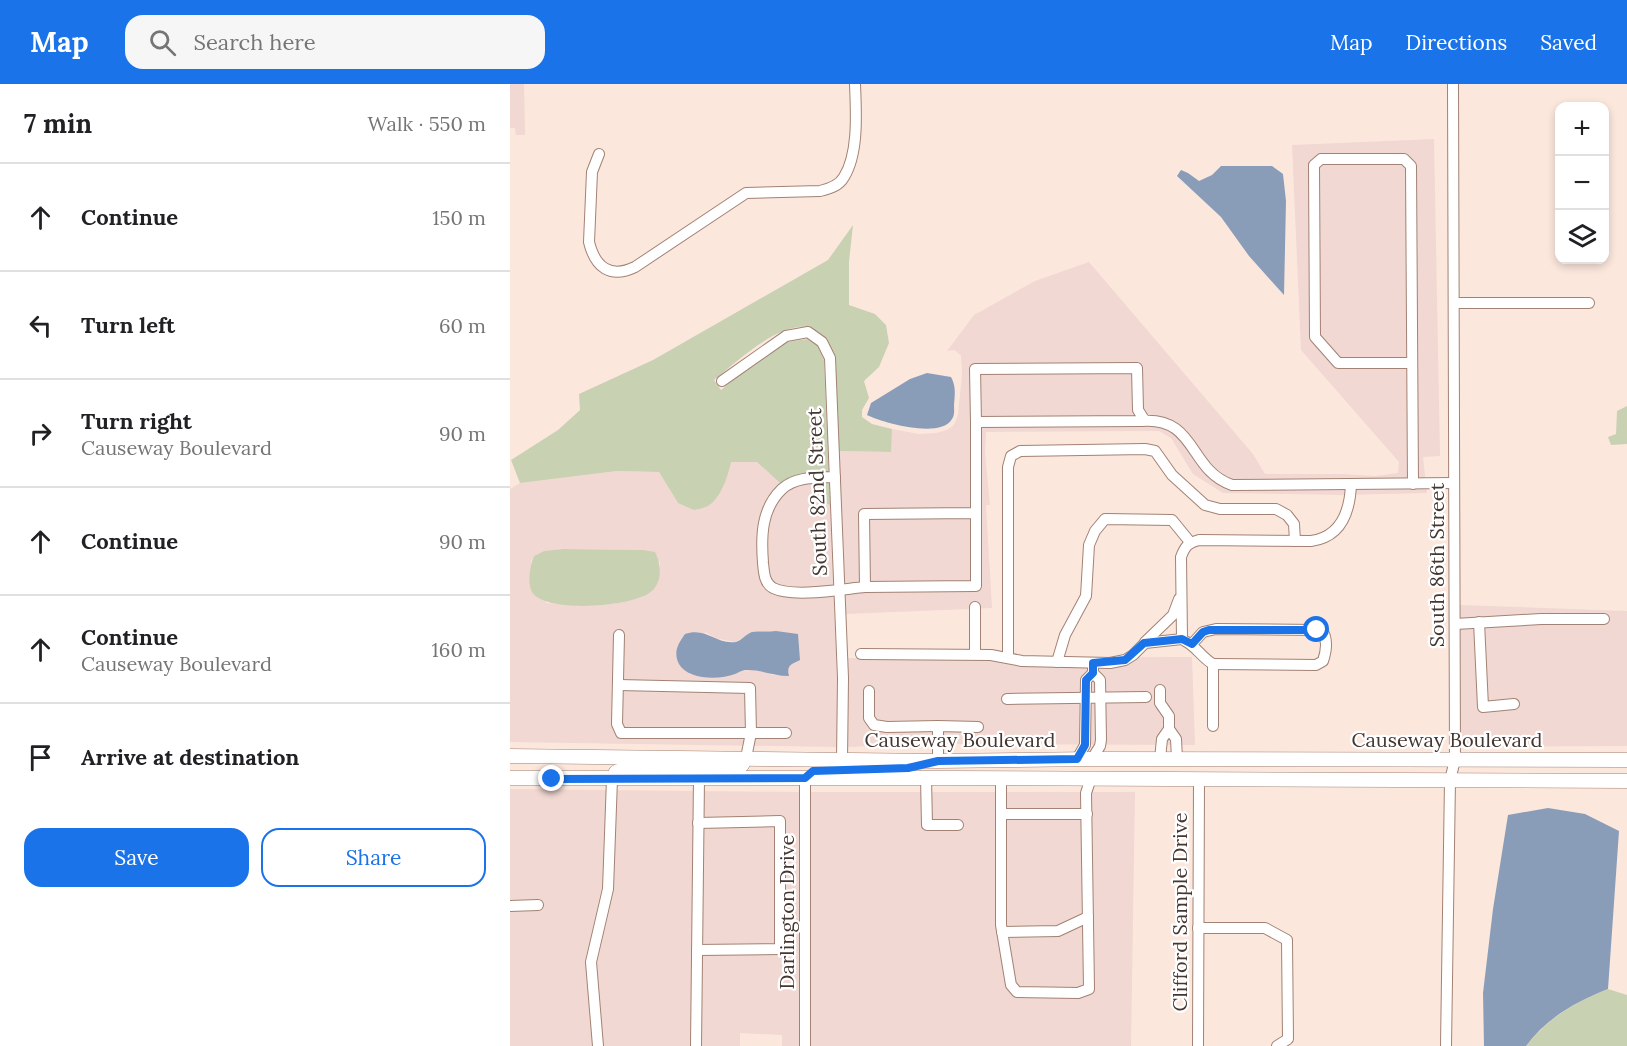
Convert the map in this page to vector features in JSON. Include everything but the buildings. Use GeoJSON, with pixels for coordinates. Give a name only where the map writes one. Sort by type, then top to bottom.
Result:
{"type":"FeatureCollection","features":[{"type":"Feature","properties":{"kind":"main road","name":"Causeway Boulevard"},"geometry":{"type":"LineString","coordinates":[[510,756],[938,761],[1627,760]]}},
{"type":"Feature","properties":{"kind":"main road"},"geometry":{"type":"LineString","coordinates":[[612,778],[616,772],[626,769],[738,768],[746,758]]}},
{"type":"Feature","properties":{"kind":"main road"},"geometry":{"type":"LineString","coordinates":[[952,778],[971,772],[991,770],[1071,770],[1092,759]]}},
{"type":"Feature","properties":{"kind":"main road"},"geometry":{"type":"LineString","coordinates":[[1091,778],[1104,770],[1204,770],[1226,767],[1237,759]]}},
{"type":"Feature","properties":{"kind":"main road"},"geometry":{"type":"LineString","coordinates":[[805,778],[813,771],[908,768],[938,761]]}},
{"type":"Feature","properties":{"kind":"main road","name":"Causeway Boulevard"},"geometry":{"type":"LineString","coordinates":[[510,778],[1627,781]]}},
{"type":"Feature","properties":{"kind":"street"},"geometry":{"type":"LineString","coordinates":[[599,154],[592,171],[589,242],[597,262],[613,272],[626,271],[746,193],[820,191],[837,184],[844,177],[852,153],[856,108],[855,84]]}},
{"type":"Feature","properties":{"kind":"street","name":"South 86th Street"},"geometry":{"type":"LineString","coordinates":[[1446,1046],[1450,780],[1455,760],[1453,84]]}},
{"type":"Feature","properties":{"kind":"street"},"geometry":{"type":"LineString","coordinates":[[1412,363],[1338,363],[1315,336],[1314,165],[1321,159],[1404,159],[1411,166],[1413,484]]}},
{"type":"Feature","properties":{"kind":"street"},"geometry":{"type":"LineString","coordinates":[[1454,303],[1589,303]]}},
{"type":"Feature","properties":{"kind":"street","name":"South 82nd Street"},"geometry":{"type":"LineString","coordinates":[[722,381],[750,359],[786,336],[808,333],[822,342],[830,358],[843,678],[842,760]]}},
{"type":"Feature","properties":{"kind":"street"},"geometry":{"type":"LineString","coordinates":[[835,477],[795,481],[782,490],[770,505],[761,537],[765,579],[772,587],[788,591],[839,591],[865,587],[976,586],[975,369],[1137,368],[1138,410],[1145,421]]}},
{"type":"Feature","properties":{"kind":"street"},"geometry":{"type":"LineString","coordinates":[[976,422],[1154,420],[1181,432],[1209,471],[1215,477],[1232,485],[1454,483]]}},
{"type":"Feature","properties":{"kind":"street"},"geometry":{"type":"LineString","coordinates":[[1008,658],[1008,467],[1011,456],[1020,451],[1155,451],[1172,475],[1204,505],[1220,509],[1276,509],[1287,515],[1294,524],[1295,541]]}},
{"type":"Feature","properties":{"kind":"street"},"geometry":{"type":"LineString","coordinates":[[1144,643],[1187,641],[1203,632],[1216,629],[1317,630],[1326,637],[1323,661],[1317,665],[1213,664],[1204,659],[1187,641],[1181,586],[1181,557],[1184,547],[1190,542],[1199,540],[1322,539],[1336,529],[1348,513],[1351,484]]}},
{"type":"Feature","properties":{"kind":"street"},"geometry":{"type":"LineString","coordinates":[[865,587],[864,514],[975,513]]}},
{"type":"Feature","properties":{"kind":"street"},"geometry":{"type":"LineString","coordinates":[[1057,663],[1065,635],[1086,596],[1089,544],[1095,531],[1105,519],[1172,520],[1190,542]]}},
{"type":"Feature","properties":{"kind":"street"},"geometry":{"type":"LineString","coordinates":[[861,654],[975,654],[1022,662],[1057,663],[1093,668],[1125,660],[1144,643],[1173,615],[1178,604],[1181,586]]}},
{"type":"Feature","properties":{"kind":"street"},"geometry":{"type":"LineString","coordinates":[[975,607],[975,654]]}},
{"type":"Feature","properties":{"kind":"street"},"geometry":{"type":"LineString","coordinates":[[1455,624],[1541,619],[1604,620]]}},
{"type":"Feature","properties":{"kind":"street"},"geometry":{"type":"LineString","coordinates":[[1479,622],[1483,706],[1514,704]]}},
{"type":"Feature","properties":{"kind":"street"},"geometry":{"type":"LineString","coordinates":[[619,635],[617,724],[621,733],[786,733]]}},
{"type":"Feature","properties":{"kind":"street"},"geometry":{"type":"LineString","coordinates":[[1213,664],[1213,726]]}},
{"type":"Feature","properties":{"kind":"street"},"geometry":{"type":"LineString","coordinates":[[1092,759],[1101,740],[1100,680],[1093,668]]}},
{"type":"Feature","properties":{"kind":"street"},"geometry":{"type":"LineString","coordinates":[[1077,759],[1085,745],[1086,680],[1093,668]]}},
{"type":"Feature","properties":{"kind":"street"},"geometry":{"type":"LineString","coordinates":[[619,686],[750,688],[751,733],[746,758]]}},
{"type":"Feature","properties":{"kind":"street"},"geometry":{"type":"LineString","coordinates":[[1160,690],[1160,703],[1169,716],[1169,729],[1176,739],[1177,759]]}},
{"type":"Feature","properties":{"kind":"street"},"geometry":{"type":"LineString","coordinates":[[869,691],[869,718],[874,725],[978,727]]}},
{"type":"Feature","properties":{"kind":"street"},"geometry":{"type":"LineString","coordinates":[[1007,699],[1146,697]]}},
{"type":"Feature","properties":{"kind":"street"},"geometry":{"type":"LineString","coordinates":[[938,726],[938,761]]}},
{"type":"Feature","properties":{"kind":"street"},"geometry":{"type":"LineString","coordinates":[[1160,759],[1161,739],[1169,729]]}},
{"type":"Feature","properties":{"kind":"street"},"geometry":{"type":"LineString","coordinates":[[598,1046],[591,963],[608,890],[612,778]]}},
{"type":"Feature","properties":{"kind":"street"},"geometry":{"type":"LineString","coordinates":[[696,1046],[699,778]]}},
{"type":"Feature","properties":{"kind":"street","name":"Darlington Drive"},"geometry":{"type":"LineString","coordinates":[[804,1046],[805,778]]}},
{"type":"Feature","properties":{"kind":"street"},"geometry":{"type":"LineString","coordinates":[[926,778],[927,825],[958,825]]}},
{"type":"Feature","properties":{"kind":"street"},"geometry":{"type":"LineString","coordinates":[[1001,778],[1002,932],[1011,985],[1017,992],[1078,993],[1089,989],[1086,793],[1091,778]]}},
{"type":"Feature","properties":{"kind":"street","name":"Clifford Sample Drive"},"geometry":{"type":"LineString","coordinates":[[1198,1046],[1199,779]]}},
{"type":"Feature","properties":{"kind":"street"},"geometry":{"type":"LineString","coordinates":[[1001,814],[1087,814]]}},
{"type":"Feature","properties":{"kind":"street"},"geometry":{"type":"LineString","coordinates":[[697,950],[780,949],[780,821],[698,823]]}},
{"type":"Feature","properties":{"kind":"street"},"geometry":{"type":"LineString","coordinates":[[510,906],[538,905]]}},
{"type":"Feature","properties":{"kind":"street"},"geometry":{"type":"LineString","coordinates":[[1002,932],[1058,931],[1088,917]]}},
{"type":"Feature","properties":{"kind":"street"},"geometry":{"type":"LineString","coordinates":[[1198,928],[1264,928],[1287,940],[1288,1039],[1276,1046]]}},
{"type":"Feature","properties":{"kind":"shaded area"},"geometry":{"type":"Polygon","coordinates":[[[510,84],[524,84],[525,135],[516,135],[515,128],[510,128],[510,84]]]}},
{"type":"Feature","properties":{"kind":"shaded area"},"geometry":{"type":"Polygon","coordinates":[[[1434,139],[1440,456],[1423,457],[1427,493],[1342,495],[1223,493],[1193,474],[1171,438],[1159,431],[986,432],[985,452],[990,505],[986,505],[992,608],[846,614],[839,451],[890,452],[892,429],[919,434],[936,433],[954,425],[958,415],[962,374],[961,355],[954,350],[947,351],[974,315],[1035,281],[1089,262],[1253,454],[1265,474],[1375,476],[1398,473],[1399,462],[1301,350],[1292,145],[1434,139]]]}},
{"type":"Feature","properties":{"kind":"shaded area"},"geometry":{"type":"Polygon","coordinates":[[[731,462],[757,462],[780,483],[821,481],[825,503],[830,505],[837,678],[837,747],[510,742],[510,489],[520,483],[617,471],[659,472],[678,503],[720,491],[731,462]],[[563,549],[544,551],[534,556],[531,562],[546,603],[614,604],[651,592],[660,573],[660,562],[643,550],[563,549]],[[776,631],[754,632],[735,642],[715,638],[705,632],[689,674],[715,677],[749,670],[762,670],[772,675],[788,675],[787,670],[790,664],[800,659],[798,646],[776,631]]]}},
{"type":"Feature","properties":{"kind":"shaded area"},"geometry":{"type":"Polygon","coordinates":[[[1460,605],[1627,611],[1627,746],[1461,747],[1460,605]]]}},
{"type":"Feature","properties":{"kind":"shaded area"},"geometry":{"type":"Polygon","coordinates":[[[1192,657],[1195,745],[925,744],[847,747],[847,658],[1192,657]]]}},
{"type":"Feature","properties":{"kind":"shaded area"},"geometry":{"type":"Polygon","coordinates":[[[510,789],[800,792],[799,1046],[782,1046],[782,1035],[740,1033],[740,1046],[510,1046],[510,789]]]}},
{"type":"Feature","properties":{"kind":"shaded area"},"geometry":{"type":"Polygon","coordinates":[[[811,792],[1135,792],[1131,1046],[810,1046],[811,792]]]}},
{"type":"Feature","properties":{"kind":"green space"},"geometry":{"type":"Polygon","coordinates":[[[853,225],[849,262],[849,305],[875,314],[886,325],[889,343],[879,367],[864,381],[869,398],[862,410],[862,417],[872,424],[892,429],[891,452],[839,451],[835,357],[826,339],[811,327],[785,330],[772,336],[714,380],[721,390],[753,364],[787,342],[807,339],[818,346],[824,360],[830,505],[825,503],[820,481],[780,483],[757,462],[731,462],[726,480],[717,498],[708,506],[694,510],[678,503],[659,472],[617,471],[520,483],[511,460],[558,430],[580,410],[579,394],[653,360],[828,260],[853,225]]]}},
{"type":"Feature","properties":{"kind":"green space"},"geometry":{"type":"Polygon","coordinates":[[[1627,406],[1627,444],[1611,445],[1608,437],[1616,434],[1617,411],[1627,406]]]}},
{"type":"Feature","properties":{"kind":"green space"},"geometry":{"type":"Polygon","coordinates":[[[563,549],[655,552],[660,567],[658,582],[652,591],[642,597],[610,604],[571,606],[540,599],[532,592],[529,579],[534,556],[544,551],[563,549]]]}},
{"type":"Feature","properties":{"kind":"green space"},"geometry":{"type":"Polygon","coordinates":[[[1608,989],[1627,995],[1627,1046],[1526,1046],[1544,1027],[1563,1012],[1608,989]]]}},
{"type":"Feature","properties":{"kind":"water"},"geometry":{"type":"Polygon","coordinates":[[[1221,166],[1272,166],[1283,174],[1286,201],[1284,295],[1249,256],[1221,217],[1177,176],[1181,170],[1199,181],[1212,175],[1221,166]]]}},
{"type":"Feature","properties":{"kind":"water"},"geometry":{"type":"Polygon","coordinates":[[[927,373],[951,377],[953,380],[954,414],[946,425],[936,428],[911,428],[867,415],[871,403],[910,379],[927,373]]]}},
{"type":"Feature","properties":{"kind":"water"},"geometry":{"type":"Polygon","coordinates":[[[776,631],[798,634],[800,660],[789,667],[789,676],[748,670],[713,678],[696,676],[683,669],[677,660],[677,648],[685,634],[693,632],[706,634],[723,641],[736,642],[752,632],[776,631]]]}},
{"type":"Feature","properties":{"kind":"water"},"geometry":{"type":"Polygon","coordinates":[[[1548,808],[1585,814],[1619,831],[1608,989],[1562,1012],[1543,1027],[1526,1046],[1484,1046],[1483,993],[1508,815],[1548,808]]]}},
{"type":"Feature","properties":{"kind":"route"},"geometry":{"type":"LineString","coordinates":[[552,779],[805,778],[813,771],[908,768],[938,761],[1077,759],[1085,745],[1086,680],[1093,673],[1093,663],[1125,660],[1144,643],[1158,640],[1182,639],[1192,644],[1203,632],[1209,630],[1317,630]]}}]}
